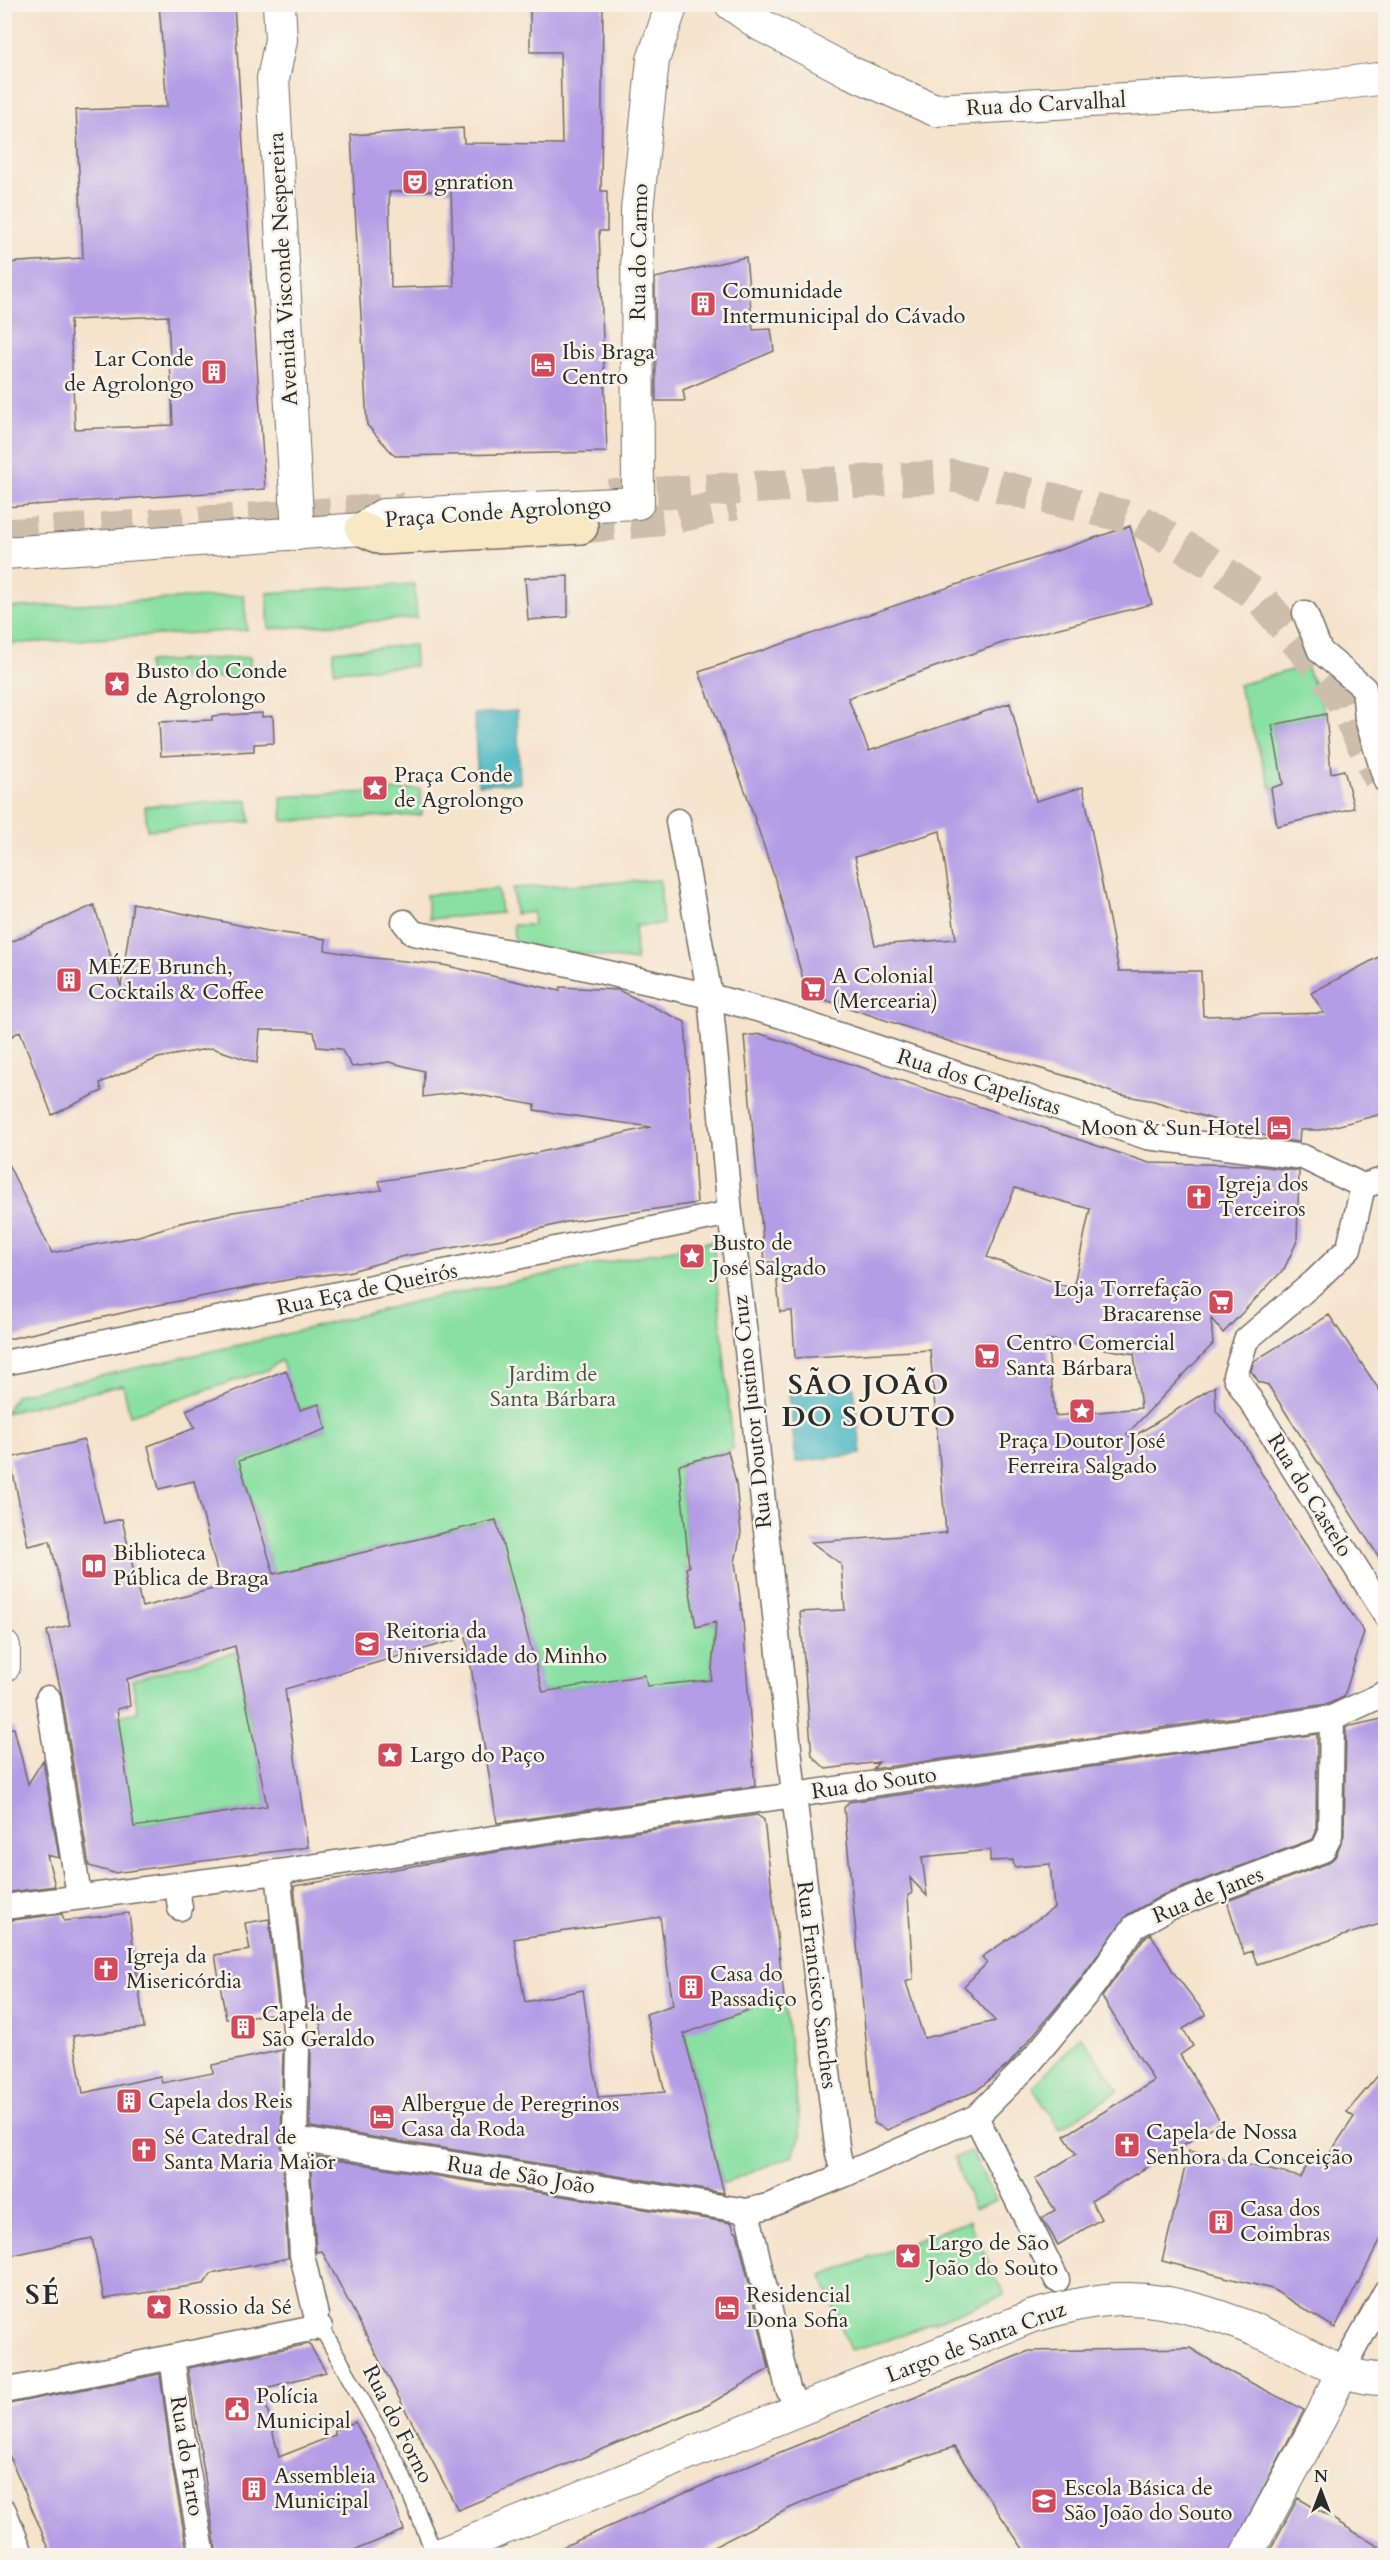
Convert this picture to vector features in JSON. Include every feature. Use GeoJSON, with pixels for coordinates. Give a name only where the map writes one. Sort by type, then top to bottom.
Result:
{"type":"FeatureCollection","features":[{"type":"Feature","properties":{"kind":"main road"},"geometry":{"type":"LineString","coordinates":[[362,529],[382,538],[581,527]]}},
{"type":"Feature","properties":{"kind":"street","name":"Avenida Visconde Nespereira"},"geometry":{"type":"LineString","coordinates":[[279,4],[281,40],[273,79],[298,534]]}},
{"type":"Feature","properties":{"kind":"street","name":"Rua do Carmo"},"geometry":{"type":"LineString","coordinates":[[638,503],[637,210],[653,60],[672,4]]}},
{"type":"Feature","properties":{"kind":"street","name":"Rua do Carvalhal"},"geometry":{"type":"LineString","coordinates":[[731,4],[759,24],[849,72],[935,110],[1297,89],[1386,78]]}},
{"type":"Feature","properties":{"kind":"street","name":"Praça Conde Agrolongo"},"geometry":{"type":"LineString","coordinates":[[362,529],[383,515],[638,503]]}},
{"type":"Feature","properties":{"kind":"street"},"geometry":{"type":"LineString","coordinates":[[4,553],[362,529]]}},
{"type":"Feature","properties":{"kind":"street"},"geometry":{"type":"LineString","coordinates":[[1305,613],[1320,651],[1364,688],[1367,719],[1386,781]]}},
{"type":"Feature","properties":{"kind":"street","name":"Rua Doutor Justino Cruz"},"geometry":{"type":"LineString","coordinates":[[678,821],[710,996],[730,1213],[747,1350],[794,1795]]}},
{"type":"Feature","properties":{"kind":"street","name":"Rua dos Capelistas"},"geometry":{"type":"LineString","coordinates":[[404,922],[413,933],[555,961],[710,996],[782,1016],[1147,1137],[1303,1157],[1374,1182]]}},
{"type":"Feature","properties":{"kind":"street","name":"Rua do Castelo"},"geometry":{"type":"LineString","coordinates":[[1374,1182],[1349,1248],[1314,1282],[1246,1340],[1225,1375],[1386,1615]]}},
{"type":"Feature","properties":{"kind":"street","name":"Rua Eça de Queirós"},"geometry":{"type":"LineString","coordinates":[[4,1364],[730,1213]]}},
{"type":"Feature","properties":{"kind":"street"},"geometry":{"type":"LineString","coordinates":[[4,1647],[4,1666]]}},
{"type":"Feature","properties":{"kind":"street"},"geometry":{"type":"LineString","coordinates":[[1338,1716],[1385,1687]]}},
{"type":"Feature","properties":{"kind":"street"},"geometry":{"type":"LineString","coordinates":[[48,1698],[79,1896]]}},
{"type":"Feature","properties":{"kind":"street","name":"Rua do Souto"},"geometry":{"type":"LineString","coordinates":[[4,1907],[79,1896],[179,1897],[402,1843],[794,1795],[1338,1716]]}},
{"type":"Feature","properties":{"kind":"street","name":"Rua de Janes"},"geometry":{"type":"LineString","coordinates":[[967,2122],[1028,2066],[1092,1987],[1134,1927],[1168,1908],[1323,1850],[1330,1835],[1338,1716]]}},
{"type":"Feature","properties":{"kind":"street","name":"Rua Francisco Sanches"},"geometry":{"type":"LineString","coordinates":[[794,1795],[838,2154],[844,2175]]}},
{"type":"Feature","properties":{"kind":"street"},"geometry":{"type":"LineString","coordinates":[[4,2391],[172,2357],[318,2321],[302,2255],[295,2139],[297,2047],[278,1872]]}},
{"type":"Feature","properties":{"kind":"street"},"geometry":{"type":"LineString","coordinates":[[799,2411],[788,2389],[758,2208],[844,2175],[967,2122],[1058,2280]]}},
{"type":"Feature","properties":{"kind":"street","name":"Rua de São João"},"geometry":{"type":"LineString","coordinates":[[295,2139],[758,2208]]}},
{"type":"Feature","properties":{"kind":"street"},"geometry":{"type":"LineString","coordinates":[[1246,2556],[1386,2291]]}},
{"type":"Feature","properties":{"kind":"street","name":"Largo de Santa Cruz"},"geometry":{"type":"LineString","coordinates":[[435,2555],[1030,2317],[1070,2305],[1129,2298],[1176,2305],[1221,2318],[1278,2340],[1342,2371],[1386,2379]]}},
{"type":"Feature","properties":{"kind":"street","name":"Rua do Farto"},"geometry":{"type":"LineString","coordinates":[[172,2357],[186,2462],[203,2556]]}},
{"type":"Feature","properties":{"kind":"street"},"geometry":{"type":"LineString","coordinates":[[4,2511],[22,2556]]}},
{"type":"Feature","properties":{"kind":"lane","name":"Rua do Forno"},"geometry":{"type":"LineString","coordinates":[[318,2321],[398,2465],[435,2555]]}},
{"type":"Feature","properties":{"kind":"green space"},"geometry":{"type":"Polygon","coordinates":[[[414,584],[417,618],[269,629],[267,593],[414,584]]]}},
{"type":"Feature","properties":{"kind":"green space"},"geometry":{"type":"Polygon","coordinates":[[[244,595],[247,630],[5,644],[5,608],[244,595]]]}},
{"type":"Feature","properties":{"kind":"green space"},"geometry":{"type":"Polygon","coordinates":[[[414,645],[415,666],[334,671],[334,651],[414,645]]]}},
{"type":"Feature","properties":{"kind":"green space"},"geometry":{"type":"Polygon","coordinates":[[[250,657],[250,676],[148,681],[148,662],[250,657]]]}},
{"type":"Feature","properties":{"kind":"green space"},"geometry":{"type":"Polygon","coordinates":[[[1306,666],[1326,714],[1272,725],[1279,764],[1297,780],[1271,788],[1238,685],[1306,666]]]}},
{"type":"Feature","properties":{"kind":"green space"},"geometry":{"type":"Polygon","coordinates":[[[420,789],[422,815],[283,821],[281,797],[420,789]]]}},
{"type":"Feature","properties":{"kind":"green space"},"geometry":{"type":"Polygon","coordinates":[[[248,800],[250,822],[147,830],[145,806],[248,800]]]}},
{"type":"Feature","properties":{"kind":"green space"},"geometry":{"type":"Polygon","coordinates":[[[660,880],[663,924],[635,926],[636,961],[515,945],[513,925],[534,925],[533,912],[515,914],[513,888],[660,880]]]}},
{"type":"Feature","properties":{"kind":"green space"},"geometry":{"type":"Polygon","coordinates":[[[498,889],[501,913],[429,919],[426,895],[498,889]]]}},
{"type":"Feature","properties":{"kind":"green space","name":"Jardim de Santa Bárbara"},"geometry":{"type":"Polygon","coordinates":[[[713,1241],[733,1449],[679,1465],[687,1547],[686,1568],[696,1626],[716,1622],[711,1680],[647,1687],[645,1675],[543,1692],[496,1520],[274,1574],[239,1461],[326,1429],[319,1404],[300,1410],[281,1360],[267,1370],[130,1415],[123,1385],[5,1413],[16,1395],[270,1338],[417,1301],[713,1241]]]}},
{"type":"Feature","properties":{"kind":"green space"},"geometry":{"type":"Polygon","coordinates":[[[236,1652],[267,1806],[133,1827],[118,1716],[138,1712],[132,1680],[236,1652]]]}},
{"type":"Feature","properties":{"kind":"green space"},"geometry":{"type":"Polygon","coordinates":[[[784,1997],[801,2136],[792,2156],[722,2184],[684,2033],[784,1997]]]}},
{"type":"Feature","properties":{"kind":"green space"},"geometry":{"type":"Polygon","coordinates":[[[1081,2036],[1119,2090],[1060,2129],[1032,2087],[1081,2036]]]}},
{"type":"Feature","properties":{"kind":"green space"},"geometry":{"type":"Polygon","coordinates":[[[971,2151],[996,2200],[974,2209],[954,2158],[971,2151]]]}},
{"type":"Feature","properties":{"kind":"green space"},"geometry":{"type":"Polygon","coordinates":[[[969,2221],[1004,2295],[888,2340],[850,2350],[822,2276],[969,2221]]]}},
{"type":"Feature","properties":{"kind":"water"},"geometry":{"type":"Polygon","coordinates":[[[517,711],[520,783],[478,785],[474,714],[517,711]]]}},
{"type":"Feature","properties":{"kind":"water"},"geometry":{"type":"Polygon","coordinates":[[[854,1387],[861,1454],[796,1462],[789,1394],[854,1387]]]}},
{"type":"Feature","properties":{"kind":"building","name":"Lar Conde de Agrolongo"},"geometry":{"type":"Polygon","coordinates":[[[159,4],[234,4],[265,489],[4,507],[4,263],[83,258],[76,110],[167,107],[159,4]],[[168,316],[70,320],[75,429],[173,425],[168,316]]]}},
{"type":"Feature","properties":{"kind":"building"},"geometry":{"type":"Polygon","coordinates":[[[530,4],[603,4],[601,191],[607,191],[607,231],[599,231],[607,452],[395,456],[367,425],[351,135],[463,128],[464,143],[562,144],[560,52],[530,52],[530,4]],[[451,190],[389,192],[391,288],[454,286],[451,190]]]}},
{"type":"Feature","properties":{"kind":"building"},"geometry":{"type":"Polygon","coordinates":[[[746,257],[753,330],[771,329],[774,351],[683,390],[685,401],[656,401],[655,278],[746,257]]]}},
{"type":"Feature","properties":{"kind":"building"},"geometry":{"type":"Polygon","coordinates":[[[1130,526],[1152,604],[1005,642],[848,698],[869,751],[1010,703],[1036,801],[1083,787],[1119,971],[1201,971],[1203,1016],[1324,1013],[1311,993],[1386,953],[1386,1113],[1320,1130],[1300,1130],[1299,1142],[1276,1139],[1154,1101],[1116,1094],[1080,1080],[972,1049],[807,994],[777,885],[746,793],[699,672],[1130,526]],[[940,831],[855,857],[875,945],[956,939],[940,831]]]}},
{"type":"Feature","properties":{"kind":"building"},"geometry":{"type":"Polygon","coordinates":[[[568,576],[568,617],[528,620],[525,578],[568,576]]]}},
{"type":"Feature","properties":{"kind":"building"},"geometry":{"type":"Polygon","coordinates":[[[262,713],[262,717],[273,716],[274,743],[254,744],[254,751],[161,756],[159,722],[212,720],[212,716],[262,713]]]}},
{"type":"Feature","properties":{"kind":"building"},"geometry":{"type":"Polygon","coordinates":[[[1326,714],[1331,773],[1344,770],[1354,808],[1277,826],[1271,788],[1283,784],[1272,725],[1326,714]]]}},
{"type":"Feature","properties":{"kind":"building"},"geometry":{"type":"Polygon","coordinates":[[[133,903],[268,931],[326,939],[325,950],[364,957],[443,965],[560,991],[560,987],[618,990],[685,1022],[697,1203],[566,1222],[502,1239],[400,1257],[348,1272],[297,1278],[148,1307],[4,1340],[4,1156],[52,1253],[139,1236],[180,1223],[233,1212],[382,1190],[379,1181],[483,1165],[651,1127],[534,1110],[535,1105],[461,1092],[423,1097],[424,1071],[389,1062],[352,1067],[341,1049],[317,1047],[314,1032],[291,1030],[260,1030],[257,1063],[212,1048],[158,1058],[100,1083],[102,1091],[52,1115],[20,1031],[4,1041],[4,945],[94,905],[121,987],[133,903]]]}},
{"type":"Feature","properties":{"kind":"building"},"geometry":{"type":"Polygon","coordinates":[[[761,1034],[1149,1163],[1252,1165],[1299,1171],[1297,1241],[1284,1269],[1223,1333],[1211,1318],[1213,1344],[1127,1434],[1131,1438],[1215,1386],[1216,1411],[1244,1444],[1292,1524],[1364,1632],[1344,1697],[1328,1704],[873,1769],[879,1762],[826,1769],[812,1756],[800,1612],[845,1610],[841,1564],[811,1542],[946,1533],[930,1350],[795,1358],[792,1311],[780,1312],[775,1262],[765,1262],[744,1036],[761,1034]],[[1015,1188],[987,1257],[1073,1289],[1090,1209],[1015,1188]],[[1047,1339],[1055,1416],[1141,1408],[1134,1354],[1047,1339]]]}},
{"type":"Feature","properties":{"kind":"building"},"geometry":{"type":"Polygon","coordinates":[[[1329,1315],[1386,1400],[1386,1568],[1268,1385],[1259,1382],[1251,1371],[1254,1361],[1329,1315]]]}},
{"type":"Feature","properties":{"kind":"building"},"geometry":{"type":"Polygon","coordinates":[[[286,1370],[300,1410],[319,1404],[326,1429],[239,1461],[274,1574],[496,1520],[543,1692],[645,1675],[647,1686],[711,1680],[716,1622],[696,1627],[686,1568],[689,1567],[679,1465],[728,1451],[736,1483],[741,1533],[735,1562],[743,1620],[755,1786],[497,1823],[466,1637],[285,1689],[308,1847],[114,1873],[89,1866],[62,1696],[47,1631],[70,1625],[50,1541],[28,1546],[10,1458],[84,1440],[104,1523],[122,1519],[142,1607],[221,1587],[194,1481],[159,1489],[148,1446],[195,1428],[186,1410],[286,1370]],[[235,1646],[127,1679],[130,1706],[117,1709],[134,1827],[267,1806],[235,1646]]]}},
{"type":"Feature","properties":{"kind":"building"},"geometry":{"type":"Polygon","coordinates":[[[1386,1718],[1386,1922],[1257,1964],[1252,1951],[1244,1954],[1227,1901],[1328,1863],[1335,1857],[1344,1835],[1346,1727],[1386,1718]]]}},
{"type":"Feature","properties":{"kind":"building"},"geometry":{"type":"Polygon","coordinates":[[[14,1728],[28,1784],[43,1760],[59,1858],[47,1855],[55,1886],[4,1893],[4,1729],[14,1728]]]}},
{"type":"Feature","properties":{"kind":"building"},"geometry":{"type":"Polygon","coordinates":[[[1317,1734],[1316,1832],[1313,1839],[1163,1895],[1127,1915],[1081,1978],[1009,2064],[976,2091],[887,2130],[874,2123],[844,1808],[849,1802],[1317,1734]],[[990,1850],[922,1857],[927,1896],[910,1878],[912,1894],[908,1895],[913,1979],[906,1982],[924,2038],[995,2021],[964,1986],[987,1963],[982,1957],[1054,1908],[1050,1864],[1014,1867],[1013,1860],[990,1861],[990,1850]]]}},
{"type":"Feature","properties":{"kind":"building"},"geometry":{"type":"Polygon","coordinates":[[[757,1815],[764,1820],[784,1997],[684,2034],[724,2193],[310,2127],[311,2044],[323,2041],[318,2009],[307,2010],[294,1886],[502,1851],[757,1815]],[[660,1917],[514,1939],[525,2002],[583,1990],[598,2097],[665,2092],[646,2014],[673,2005],[660,1917]]]}},
{"type":"Feature","properties":{"kind":"building","name":"Sé Catedral de Santa Maria Maior"},"geometry":{"type":"Polygon","coordinates":[[[129,1913],[144,2028],[73,2036],[83,2093],[160,2076],[162,2083],[213,2073],[212,2065],[283,2050],[281,2140],[288,2258],[211,2274],[204,2284],[104,2299],[92,2238],[4,2257],[4,1921],[62,1914],[64,1921],[129,1913]]]}},
{"type":"Feature","properties":{"kind":"building"},"geometry":{"type":"Polygon","coordinates":[[[269,1919],[279,2013],[226,2019],[215,1955],[250,1950],[245,1923],[269,1919]]]}},
{"type":"Feature","properties":{"kind":"building"},"geometry":{"type":"Polygon","coordinates":[[[1151,1934],[1174,1973],[1206,2015],[1183,2029],[1193,2046],[1180,2055],[1221,2122],[1091,2201],[1101,2219],[1058,2245],[1042,2218],[1055,2210],[1035,2179],[1076,2154],[1064,2136],[1154,2081],[1102,1997],[1144,1938],[1151,1934]]]}},
{"type":"Feature","properties":{"kind":"building"},"geometry":{"type":"Polygon","coordinates":[[[1386,2066],[1386,2229],[1335,2328],[1272,2289],[1162,2261],[1189,2151],[1300,2177],[1311,2159],[1322,2165],[1354,2117],[1347,2112],[1386,2066]]]}},
{"type":"Feature","properties":{"kind":"building"},"geometry":{"type":"Polygon","coordinates":[[[310,2156],[732,2223],[734,2231],[737,2232],[769,2369],[708,2405],[458,2510],[322,2251],[316,2252],[310,2156]]]}},
{"type":"Feature","properties":{"kind":"building"},"geometry":{"type":"Polygon","coordinates":[[[309,2344],[326,2372],[262,2389],[279,2457],[335,2435],[335,2430],[355,2422],[383,2472],[404,2530],[341,2556],[217,2556],[188,2368],[309,2344]]]}},
{"type":"Feature","properties":{"kind":"building"},"geometry":{"type":"Polygon","coordinates":[[[1190,2348],[1226,2370],[1304,2410],[1228,2556],[1028,2556],[954,2447],[880,2470],[790,2508],[696,2556],[542,2556],[756,2462],[1029,2351],[1190,2348]]]}},
{"type":"Feature","properties":{"kind":"building"},"geometry":{"type":"Polygon","coordinates":[[[160,2374],[172,2464],[188,2556],[52,2556],[4,2443],[4,2405],[160,2374]]]}},
{"type":"Feature","properties":{"kind":"building"},"geometry":{"type":"Polygon","coordinates":[[[1298,2498],[1386,2551],[1386,2556],[1267,2556],[1298,2498]]]}},
{"type":"Feature","properties":{"kind":"tunnel"},"geometry":{"type":"LineString","coordinates":[[608,496],[954,476],[1137,519],[1211,563],[1262,600],[1335,687],[1380,779]]}},
{"type":"Feature","properties":{"kind":"tunnel"},"geometry":{"type":"LineString","coordinates":[[581,527],[668,519],[735,503]]}},
{"type":"Feature","properties":{"kind":"tunnel"},"geometry":{"type":"LineString","coordinates":[[4,535],[404,509]]}},
{"type":"Feature","properties":{"kind":"place","name":"gnration"},"geometry":{"type":"Point","coordinates":[415,182]}},
{"type":"Feature","properties":{"kind":"place","name":"Comunidade Intermunicipal do Cávado"},"geometry":{"type":"Point","coordinates":[703,304]}},
{"type":"Feature","properties":{"kind":"place","name":"Ibis Braga Centro"},"geometry":{"type":"Point","coordinates":[543,365]}},
{"type":"Feature","properties":{"kind":"place","name":"Lar Conde de Agrolongo"},"geometry":{"type":"Point","coordinates":[214,372]}},
{"type":"Feature","properties":{"kind":"place","name":"Busto do Conde de Agrolongo"},"geometry":{"type":"Point","coordinates":[117,684]}},
{"type":"Feature","properties":{"kind":"place","name":"Praça Conde de Agrolongo"},"geometry":{"type":"Point","coordinates":[375,788]}},
{"type":"Feature","properties":{"kind":"place","name":"MÉZE Brunch, Cocktails & Coffee"},"geometry":{"type":"Point","coordinates":[69,980]}},
{"type":"Feature","properties":{"kind":"place","name":"A Colonial (Mercearia)"},"geometry":{"type":"Point","coordinates":[813,989]}},
{"type":"Feature","properties":{"kind":"place","name":"Moon & Sun Hotel"},"geometry":{"type":"Point","coordinates":[1279,1128]}},
{"type":"Feature","properties":{"kind":"place","name":"Igreja dos Terceiros"},"geometry":{"type":"Point","coordinates":[1199,1197]}},
{"type":"Feature","properties":{"kind":"place","name":"Busto de José Salgado"},"geometry":{"type":"Point","coordinates":[692,1256]}},
{"type":"Feature","properties":{"kind":"place","name":"Loja Torrefação Bracarense"},"geometry":{"type":"Point","coordinates":[1221,1302]}},
{"type":"Feature","properties":{"kind":"place","name":"Centro Comercial Santa Bárbara"},"geometry":{"type":"Point","coordinates":[987,1356]}},
{"type":"Feature","properties":{"kind":"place","name":"Praça Doutor José Ferreira Salgado"},"geometry":{"type":"Point","coordinates":[1082,1411]}},
{"type":"Feature","properties":{"kind":"place","name":"Biblioteca Pública de Braga"},"geometry":{"type":"Point","coordinates":[94,1566]}},
{"type":"Feature","properties":{"kind":"place","name":"Reitoria da Universidade do Minho"},"geometry":{"type":"Point","coordinates":[367,1644]}},
{"type":"Feature","properties":{"kind":"place","name":"Largo do Paço"},"geometry":{"type":"Point","coordinates":[390,1755]}},
{"type":"Feature","properties":{"kind":"place","name":"Igreja da Misericórdia"},"geometry":{"type":"Point","coordinates":[106,1969]}},
{"type":"Feature","properties":{"kind":"place","name":"Casa do Passadiço"},"geometry":{"type":"Point","coordinates":[691,1987]}},
{"type":"Feature","properties":{"kind":"place","name":"Capela de São Geraldo"},"geometry":{"type":"Point","coordinates":[243,2027]}},
{"type":"Feature","properties":{"kind":"place","name":"Capela dos Reis"},"geometry":{"type":"Point","coordinates":[129,2101]}},
{"type":"Feature","properties":{"kind":"place","name":"Albergue de Peregrinos Casa da Roda"},"geometry":{"type":"Point","coordinates":[382,2117]}},
{"type":"Feature","properties":{"kind":"place","name":"Capela de Nossa Senhora da Conceição"},"geometry":{"type":"Point","coordinates":[1127,2145]}},
{"type":"Feature","properties":{"kind":"place","name":"Sé Catedral de Santa Maria Maior"},"geometry":{"type":"Point","coordinates":[144,2150]}},
{"type":"Feature","properties":{"kind":"place","name":"Casa dos Coimbras"},"geometry":{"type":"Point","coordinates":[1221,2222]}},
{"type":"Feature","properties":{"kind":"place","name":"Largo de São João do Souto"},"geometry":{"type":"Point","coordinates":[908,2256]}},
{"type":"Feature","properties":{"kind":"place","name":"Rossio da Sé"},"geometry":{"type":"Point","coordinates":[159,2307]}},
{"type":"Feature","properties":{"kind":"place","name":"Residencial Dona Sofia"},"geometry":{"type":"Point","coordinates":[727,2308]}},
{"type":"Feature","properties":{"kind":"place","name":"Polícia Municipal"},"geometry":{"type":"Point","coordinates":[237,2409]}},
{"type":"Feature","properties":{"kind":"place","name":"Assembleia Municipal"},"geometry":{"type":"Point","coordinates":[254,2489]}},
{"type":"Feature","properties":{"kind":"place","name":"Escola Básica de São João do Souto"},"geometry":{"type":"Point","coordinates":[1044,2501]}},
{"type":"Feature","properties":{"kind":"district","name":"SÃO JOÃO DO SOUTO"},"geometry":{"type":"Point","coordinates":[869,1401]}},
{"type":"Feature","properties":{"kind":"district","name":"SÉ"},"geometry":{"type":"Point","coordinates":[43,2295]}}]}
